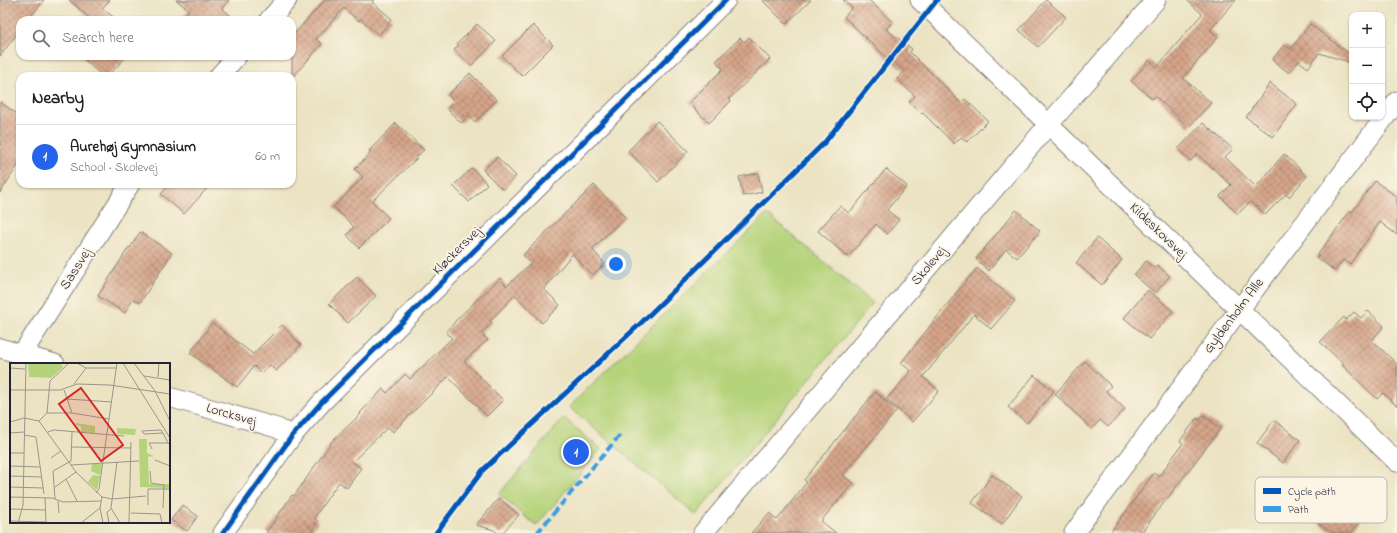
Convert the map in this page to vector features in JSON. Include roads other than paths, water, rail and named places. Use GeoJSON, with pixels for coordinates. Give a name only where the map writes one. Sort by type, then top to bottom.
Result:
{"type":"FeatureCollection","features":[{"type":"Feature","properties":{"kind":"street"},"geometry":{"type":"LineString","coordinates":[[273,16],[287,0]]}},
{"type":"Feature","properties":{"kind":"street","name":"Kløckersvej"},"geometry":{"type":"LineString","coordinates":[[223,533],[292,436],[322,402],[726,0]]}},
{"type":"Feature","properties":{"kind":"street","name":"Kildeskovsvej"},"geometry":{"type":"LineString","coordinates":[[920,0],[1397,462]]}},
{"type":"Feature","properties":{"kind":"street","name":"Skolevej"},"geometry":{"type":"LineString","coordinates":[[703,533],[1049,124],[1156,0]]}},
{"type":"Feature","properties":{"kind":"street"},"geometry":{"type":"LineString","coordinates":[[223,72],[233,60]]}},
{"type":"Feature","properties":{"kind":"street","name":"Gyldenholm Alle"},"geometry":{"type":"LineString","coordinates":[[1074,533],[1239,310],[1397,101]]}},
{"type":"Feature","properties":{"kind":"street","name":"Sassvej"},"geometry":{"type":"LineString","coordinates":[[22,354],[127,188]]}},
{"type":"Feature","properties":{"kind":"street"},"geometry":{"type":"LineString","coordinates":[[0,348],[52,363]]}},
{"type":"Feature","properties":{"kind":"street","name":"Lorcksvej"},"geometry":{"type":"LineString","coordinates":[[170,397],[276,428],[292,436]]}},
{"type":"Feature","properties":{"kind":"place","name":"Aurehøj Gymnasium"},"geometry":{"type":"Point","coordinates":[576,452]}}]}
